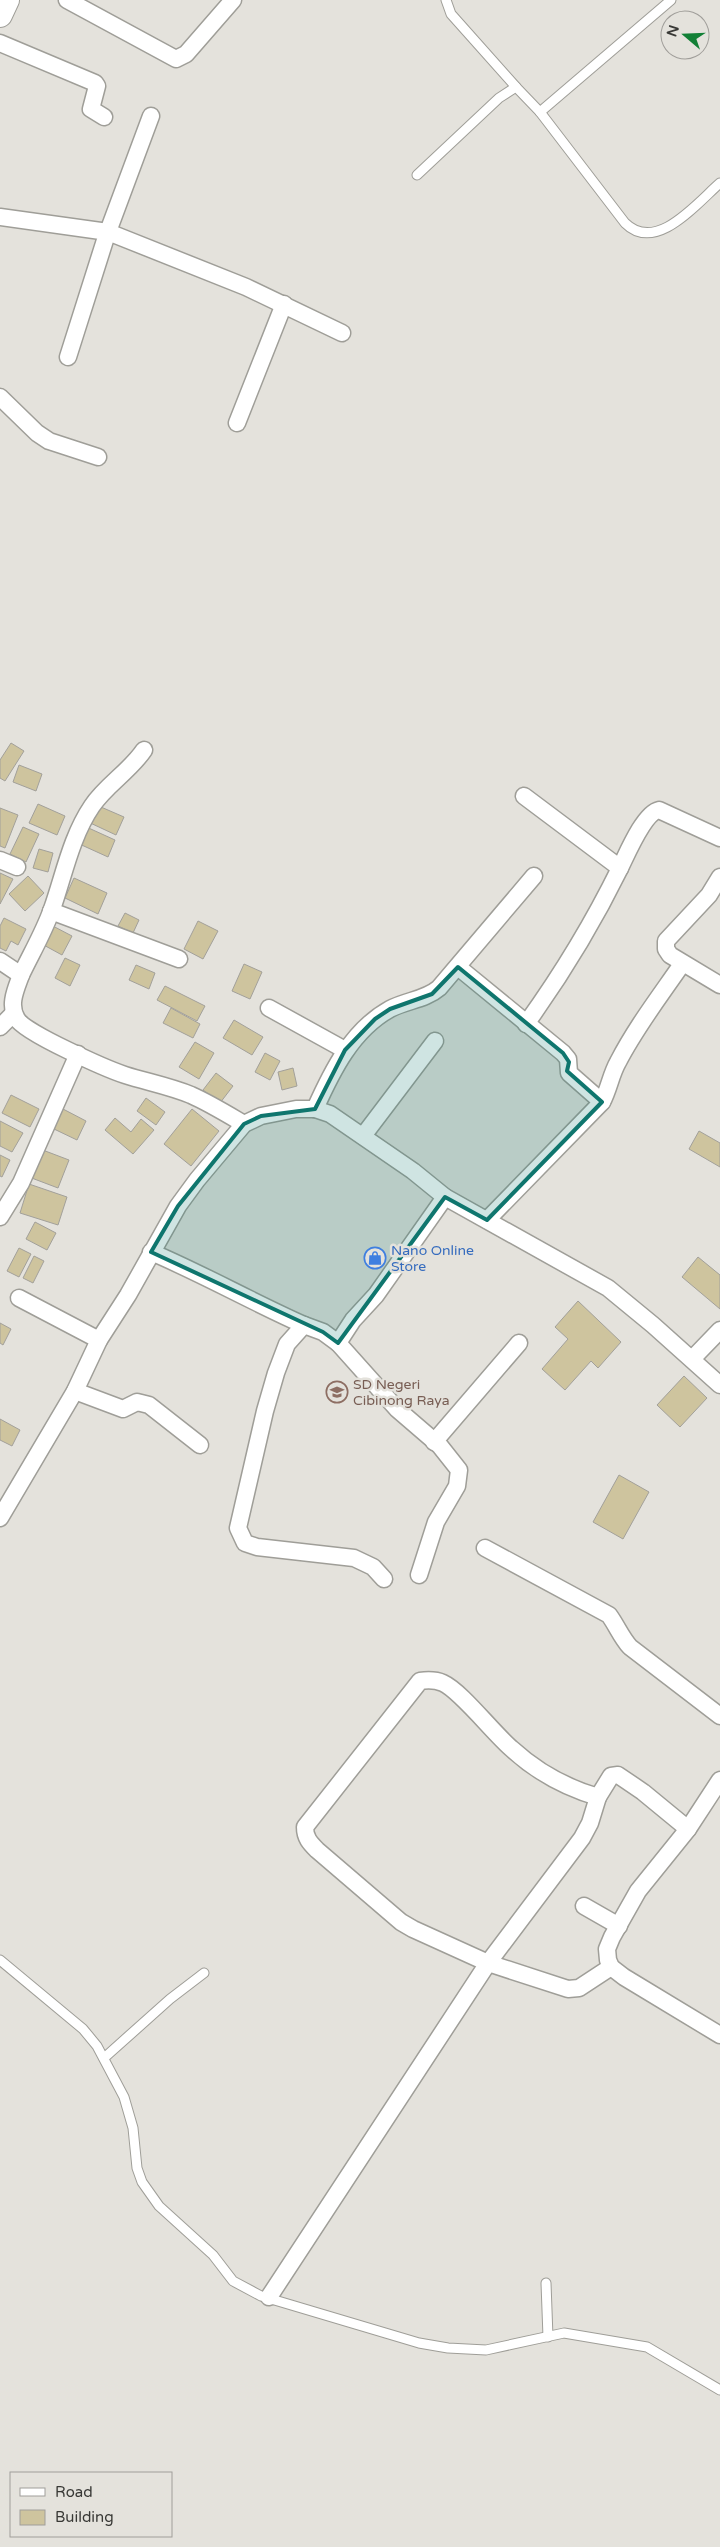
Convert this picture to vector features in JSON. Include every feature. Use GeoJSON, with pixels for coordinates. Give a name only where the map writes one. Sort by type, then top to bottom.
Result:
{"type":"FeatureCollection","features":[{"type":"Feature","properties":{"kind":"street"},"geometry":{"type":"LineString","coordinates":[[0,15],[7,0]]}},
{"type":"Feature","properties":{"kind":"street"},"geometry":{"type":"LineString","coordinates":[[67,0],[176,59],[186,54],[233,0]]}},
{"type":"Feature","properties":{"kind":"street"},"geometry":{"type":"LineString","coordinates":[[0,43],[95,83],[97,86],[91,109],[104,117]]}},
{"type":"Feature","properties":{"kind":"street"},"geometry":{"type":"LineString","coordinates":[[68,357],[108,232],[151,116]]}},
{"type":"Feature","properties":{"kind":"street"},"geometry":{"type":"LineString","coordinates":[[0,217],[108,232],[246,287],[342,333]]}},
{"type":"Feature","properties":{"kind":"street"},"geometry":{"type":"LineString","coordinates":[[237,423],[284,304]]}},
{"type":"Feature","properties":{"kind":"street"},"geometry":{"type":"LineString","coordinates":[[0,397],[36,433],[49,441],[98,457]]}},
{"type":"Feature","properties":{"kind":"street"},"geometry":{"type":"LineString","coordinates":[[144,750],[138,759],[93,804],[83,821],[67,861],[51,911],[13,996],[14,1013],[22,1024],[78,1054],[124,1075],[191,1095],[244,1124]]}},
{"type":"Feature","properties":{"kind":"street"},"geometry":{"type":"LineString","coordinates":[[524,796],[620,868]]}},
{"type":"Feature","properties":{"kind":"street"},"geometry":{"type":"LineString","coordinates":[[526,1024],[559,978],[599,912],[646,819],[654,811],[659,810],[720,838]]}},
{"type":"Feature","properties":{"kind":"street"},"geometry":{"type":"LineString","coordinates":[[0,860],[17,867]]}},
{"type":"Feature","properties":{"kind":"street"},"geometry":{"type":"LineString","coordinates":[[315,1109],[345,1050],[375,1019],[390,1009],[432,994],[458,967],[534,876]]}},
{"type":"Feature","properties":{"kind":"street"},"geometry":{"type":"LineString","coordinates":[[720,876],[714,898],[666,941],[666,949],[670,955],[682,964],[720,985]]}},
{"type":"Feature","properties":{"kind":"street"},"geometry":{"type":"LineString","coordinates":[[51,911],[179,959]]}},
{"type":"Feature","properties":{"kind":"street"},"geometry":{"type":"LineString","coordinates":[[0,961],[21,975]]}},
{"type":"Feature","properties":{"kind":"street"},"geometry":{"type":"LineString","coordinates":[[488,1220],[602,1102],[620,1057],[637,1028],[682,964]]}},
{"type":"Feature","properties":{"kind":"street"},"geometry":{"type":"LineString","coordinates":[[458,967],[563,1053],[568,1059],[569,1073],[602,1102]]}},
{"type":"Feature","properties":{"kind":"street"},"geometry":{"type":"LineString","coordinates":[[269,1008],[345,1050]]}},
{"type":"Feature","properties":{"kind":"street"},"geometry":{"type":"LineString","coordinates":[[0,1027],[14,1013]]}},
{"type":"Feature","properties":{"kind":"street"},"geometry":{"type":"LineString","coordinates":[[363,1136],[435,1041]]}},
{"type":"Feature","properties":{"kind":"street"},"geometry":{"type":"LineString","coordinates":[[0,1217],[21,1183],[78,1054]]}},
{"type":"Feature","properties":{"kind":"street"},"geometry":{"type":"LineString","coordinates":[[0,1518],[75,1391],[99,1340],[128,1295],[178,1206],[244,1124],[261,1116],[296,1109],[315,1109],[330,1114],[413,1170],[445,1197],[608,1288],[720,1385]]}},
{"type":"Feature","properties":{"kind":"street"},"geometry":{"type":"LineString","coordinates":[[338,1343],[353,1320],[376,1295],[445,1197]]}},
{"type":"Feature","properties":{"kind":"street"},"geometry":{"type":"LineString","coordinates":[[151,1252],[206,1276],[243,1298],[323,1332],[338,1343],[397,1409],[452,1459],[459,1470],[459,1477],[436,1522],[420,1575]]}},
{"type":"Feature","properties":{"kind":"street"},"geometry":{"type":"LineString","coordinates":[[19,1298],[99,1340]]}},
{"type":"Feature","properties":{"kind":"street"},"geometry":{"type":"LineString","coordinates":[[304,1324],[287,1344],[269,1396],[238,1528],[240,1536],[245,1543],[257,1548],[354,1558],[373,1567],[384,1579]]}},
{"type":"Feature","properties":{"kind":"street"},"geometry":{"type":"LineString","coordinates":[[692,1360],[720,1330]]}},
{"type":"Feature","properties":{"kind":"street"},"geometry":{"type":"LineString","coordinates":[[434,1442],[519,1343]]}},
{"type":"Feature","properties":{"kind":"street"},"geometry":{"type":"LineString","coordinates":[[75,1391],[123,1409],[137,1402],[149,1405],[200,1445]]}},
{"type":"Feature","properties":{"kind":"street"},"geometry":{"type":"LineString","coordinates":[[485,1548],[609,1615],[617,1626],[620,1637],[630,1647],[720,1716]]}},
{"type":"Feature","properties":{"kind":"street"},"geometry":{"type":"LineString","coordinates":[[598,1796],[571,1789],[512,1750],[454,1691],[442,1682],[420,1681],[308,1821],[305,1834],[309,1842],[401,1922],[426,1936],[488,1963],[568,1989],[579,1988],[611,1966]]}},
{"type":"Feature","properties":{"kind":"street"},"geometry":{"type":"LineString","coordinates":[[269,2296],[488,1963],[582,1838],[590,1822],[598,1796],[611,1776],[622,1777],[688,1828]]}},
{"type":"Feature","properties":{"kind":"street"},"geometry":{"type":"LineString","coordinates":[[720,1780],[688,1828],[638,1891],[607,1949],[608,1960],[611,1966],[720,2035]]}},
{"type":"Feature","properties":{"kind":"street"},"geometry":{"type":"LineString","coordinates":[[584,1906],[619,1926]]}},
{"type":"Feature","properties":{"kind":"lane"},"geometry":{"type":"LineString","coordinates":[[446,0],[450,14],[540,112],[626,223],[638,232],[646,234],[667,229],[720,183]]}},
{"type":"Feature","properties":{"kind":"lane"},"geometry":{"type":"LineString","coordinates":[[540,112],[671,0]]}},
{"type":"Feature","properties":{"kind":"lane"},"geometry":{"type":"LineString","coordinates":[[416,175],[499,98],[516,87]]}},
{"type":"Feature","properties":{"kind":"lane"},"geometry":{"type":"LineString","coordinates":[[0,1960],[83,2029],[104,2058],[124,2097],[132,2128],[137,2168],[150,2194],[159,2206],[213,2255],[233,2281],[261,2296],[269,2296],[419,2343],[448,2348],[486,2350],[564,2333],[648,2347],[720,2390]]}},
{"type":"Feature","properties":{"kind":"lane"},"geometry":{"type":"LineString","coordinates":[[104,2058],[170,1999],[204,1973]]}},
{"type":"Feature","properties":{"kind":"lane"},"geometry":{"type":"LineString","coordinates":[[546,2283],[548,2337]]}},
{"type":"Feature","properties":{"kind":"highlighted area"},"geometry":{"type":"Polygon","coordinates":[[[458,967],[563,1053],[569,1062],[567,1071],[602,1102],[487,1220],[445,1197],[338,1343],[323,1332],[151,1252],[178,1206],[244,1124],[261,1116],[315,1109],[345,1050],[375,1019],[390,1009],[432,994],[458,967]]]}},
{"type":"Feature","properties":{"kind":"building"},"geometry":{"type":"Polygon","coordinates":[[[11,743],[24,751],[5,781],[0,778],[0,760],[11,743]]]}},
{"type":"Feature","properties":{"kind":"building"},"geometry":{"type":"Polygon","coordinates":[[[19,765],[42,774],[36,791],[13,782],[19,765]]]}},
{"type":"Feature","properties":{"kind":"building"},"geometry":{"type":"Polygon","coordinates":[[[38,804],[65,816],[57,835],[29,823],[38,804]]]}},
{"type":"Feature","properties":{"kind":"building"},"geometry":{"type":"Polygon","coordinates":[[[94,804],[124,817],[116,835],[86,821],[94,804]]]}},
{"type":"Feature","properties":{"kind":"building"},"geometry":{"type":"Polygon","coordinates":[[[0,808],[18,815],[5,848],[0,846],[0,808]]]}},
{"type":"Feature","properties":{"kind":"building"},"geometry":{"type":"Polygon","coordinates":[[[82,825],[115,840],[108,857],[75,842],[82,825]]]}},
{"type":"Feature","properties":{"kind":"building"},"geometry":{"type":"Polygon","coordinates":[[[23,827],[39,834],[26,862],[10,854],[23,827]]]}},
{"type":"Feature","properties":{"kind":"building"},"geometry":{"type":"Polygon","coordinates":[[[39,849],[53,853],[48,872],[33,868],[39,849]]]}},
{"type":"Feature","properties":{"kind":"building"},"geometry":{"type":"Polygon","coordinates":[[[0,873],[13,879],[0,904],[0,873]]]}},
{"type":"Feature","properties":{"kind":"building"},"geometry":{"type":"Polygon","coordinates":[[[28,876],[44,893],[25,911],[9,894],[28,876]]]}},
{"type":"Feature","properties":{"kind":"building"},"geometry":{"type":"Polygon","coordinates":[[[74,878],[107,893],[98,914],[65,898],[74,878]]]}},
{"type":"Feature","properties":{"kind":"building"},"geometry":{"type":"Polygon","coordinates":[[[125,913],[139,920],[133,933],[118,926],[125,913]]]}},
{"type":"Feature","properties":{"kind":"building"},"geometry":{"type":"Polygon","coordinates":[[[4,918],[26,929],[18,945],[11,941],[6,951],[0,948],[0,926],[4,918]]]}},
{"type":"Feature","properties":{"kind":"building"},"geometry":{"type":"Polygon","coordinates":[[[198,921],[218,931],[203,959],[184,949],[198,921]]]}},
{"type":"Feature","properties":{"kind":"building"},"geometry":{"type":"Polygon","coordinates":[[[49,924],[72,936],[62,955],[40,943],[49,924]]]}},
{"type":"Feature","properties":{"kind":"building"},"geometry":{"type":"Polygon","coordinates":[[[65,958],[80,965],[70,986],[55,978],[65,958]]]}},
{"type":"Feature","properties":{"kind":"building"},"geometry":{"type":"Polygon","coordinates":[[[244,964],[262,972],[250,999],[232,991],[244,964]]]}},
{"type":"Feature","properties":{"kind":"building"},"geometry":{"type":"Polygon","coordinates":[[[136,965],[155,973],[149,989],[129,980],[136,965]]]}},
{"type":"Feature","properties":{"kind":"building"},"geometry":{"type":"Polygon","coordinates":[[[165,986],[205,1006],[197,1021],[157,1000],[165,986]]]}},
{"type":"Feature","properties":{"kind":"building"},"geometry":{"type":"Polygon","coordinates":[[[171,1008],[200,1024],[193,1038],[163,1023],[171,1008]]]}},
{"type":"Feature","properties":{"kind":"building"},"geometry":{"type":"Polygon","coordinates":[[[234,1020],[263,1037],[252,1055],[223,1038],[234,1020]]]}},
{"type":"Feature","properties":{"kind":"building"},"geometry":{"type":"Polygon","coordinates":[[[195,1042],[214,1053],[199,1079],[179,1067],[195,1042]]]}},
{"type":"Feature","properties":{"kind":"building"},"geometry":{"type":"Polygon","coordinates":[[[265,1053],[280,1061],[270,1080],[255,1072],[265,1053]]]}},
{"type":"Feature","properties":{"kind":"building"},"geometry":{"type":"Polygon","coordinates":[[[293,1068],[297,1086],[282,1090],[278,1072],[293,1068]]]}},
{"type":"Feature","properties":{"kind":"building"},"geometry":{"type":"Polygon","coordinates":[[[216,1073],[233,1086],[220,1103],[203,1090],[216,1073]]]}},
{"type":"Feature","properties":{"kind":"building"},"geometry":{"type":"Polygon","coordinates":[[[11,1095],[39,1109],[30,1127],[2,1113],[11,1095]]]}},
{"type":"Feature","properties":{"kind":"building"},"geometry":{"type":"Polygon","coordinates":[[[146,1098],[165,1112],[156,1125],[137,1111],[146,1098]]]}},
{"type":"Feature","properties":{"kind":"building"},"geometry":{"type":"Polygon","coordinates":[[[63,1109],[86,1121],[77,1140],[54,1129],[63,1109]]]}},
{"type":"Feature","properties":{"kind":"building"},"geometry":{"type":"Polygon","coordinates":[[[192,1109],[219,1131],[191,1166],[164,1144],[192,1109]]]}},
{"type":"Feature","properties":{"kind":"building"},"geometry":{"type":"Polygon","coordinates":[[[115,1118],[131,1132],[141,1119],[154,1130],[133,1154],[105,1130],[115,1118]]]}},
{"type":"Feature","properties":{"kind":"building"},"geometry":{"type":"Polygon","coordinates":[[[0,1121],[23,1133],[12,1152],[0,1146],[0,1121]]]}},
{"type":"Feature","properties":{"kind":"building"},"geometry":{"type":"Polygon","coordinates":[[[699,1131],[720,1143],[720,1167],[689,1149],[699,1131]]]}},
{"type":"Feature","properties":{"kind":"building"},"geometry":{"type":"Polygon","coordinates":[[[40,1149],[69,1160],[58,1188],[29,1177],[40,1149]]]}},
{"type":"Feature","properties":{"kind":"building"},"geometry":{"type":"Polygon","coordinates":[[[0,1155],[10,1160],[2,1177],[0,1176],[0,1155]]]}},
{"type":"Feature","properties":{"kind":"building"},"geometry":{"type":"Polygon","coordinates":[[[29,1184],[67,1197],[58,1225],[20,1213],[29,1184]]]}},
{"type":"Feature","properties":{"kind":"building"},"geometry":{"type":"Polygon","coordinates":[[[35,1222],[56,1233],[47,1250],[26,1239],[35,1222]]]}},
{"type":"Feature","properties":{"kind":"building"},"geometry":{"type":"Polygon","coordinates":[[[19,1248],[31,1254],[19,1277],[7,1271],[19,1248]]]}},
{"type":"Feature","properties":{"kind":"building"},"geometry":{"type":"Polygon","coordinates":[[[34,1256],[44,1261],[33,1283],[23,1278],[34,1256]]]}},
{"type":"Feature","properties":{"kind":"building"},"geometry":{"type":"Polygon","coordinates":[[[698,1257],[720,1275],[720,1309],[682,1277],[698,1257]]]}},
{"type":"Feature","properties":{"kind":"building"},"geometry":{"type":"Polygon","coordinates":[[[578,1301],[621,1342],[598,1368],[591,1361],[565,1390],[542,1369],[568,1339],[555,1327],[578,1301]]]}},
{"type":"Feature","properties":{"kind":"building"},"geometry":{"type":"Polygon","coordinates":[[[0,1323],[11,1329],[3,1345],[0,1343],[0,1323]]]}},
{"type":"Feature","properties":{"kind":"building"},"geometry":{"type":"Polygon","coordinates":[[[684,1376],[707,1398],[680,1427],[657,1405],[684,1376]]]}},
{"type":"Feature","properties":{"kind":"building"},"geometry":{"type":"Polygon","coordinates":[[[0,1419],[20,1430],[12,1446],[0,1440],[0,1419]]]}},
{"type":"Feature","properties":{"kind":"building"},"geometry":{"type":"Polygon","coordinates":[[[619,1475],[649,1492],[623,1539],[593,1522],[619,1475]]]}},
{"type":"Feature","properties":{"kind":"place","name":"Nano Online Store"},"geometry":{"type":"Point","coordinates":[375,1258]}},
{"type":"Feature","properties":{"kind":"place","name":"SD Negeri Cibinong Raya"},"geometry":{"type":"Point","coordinates":[337,1392]}}]}
